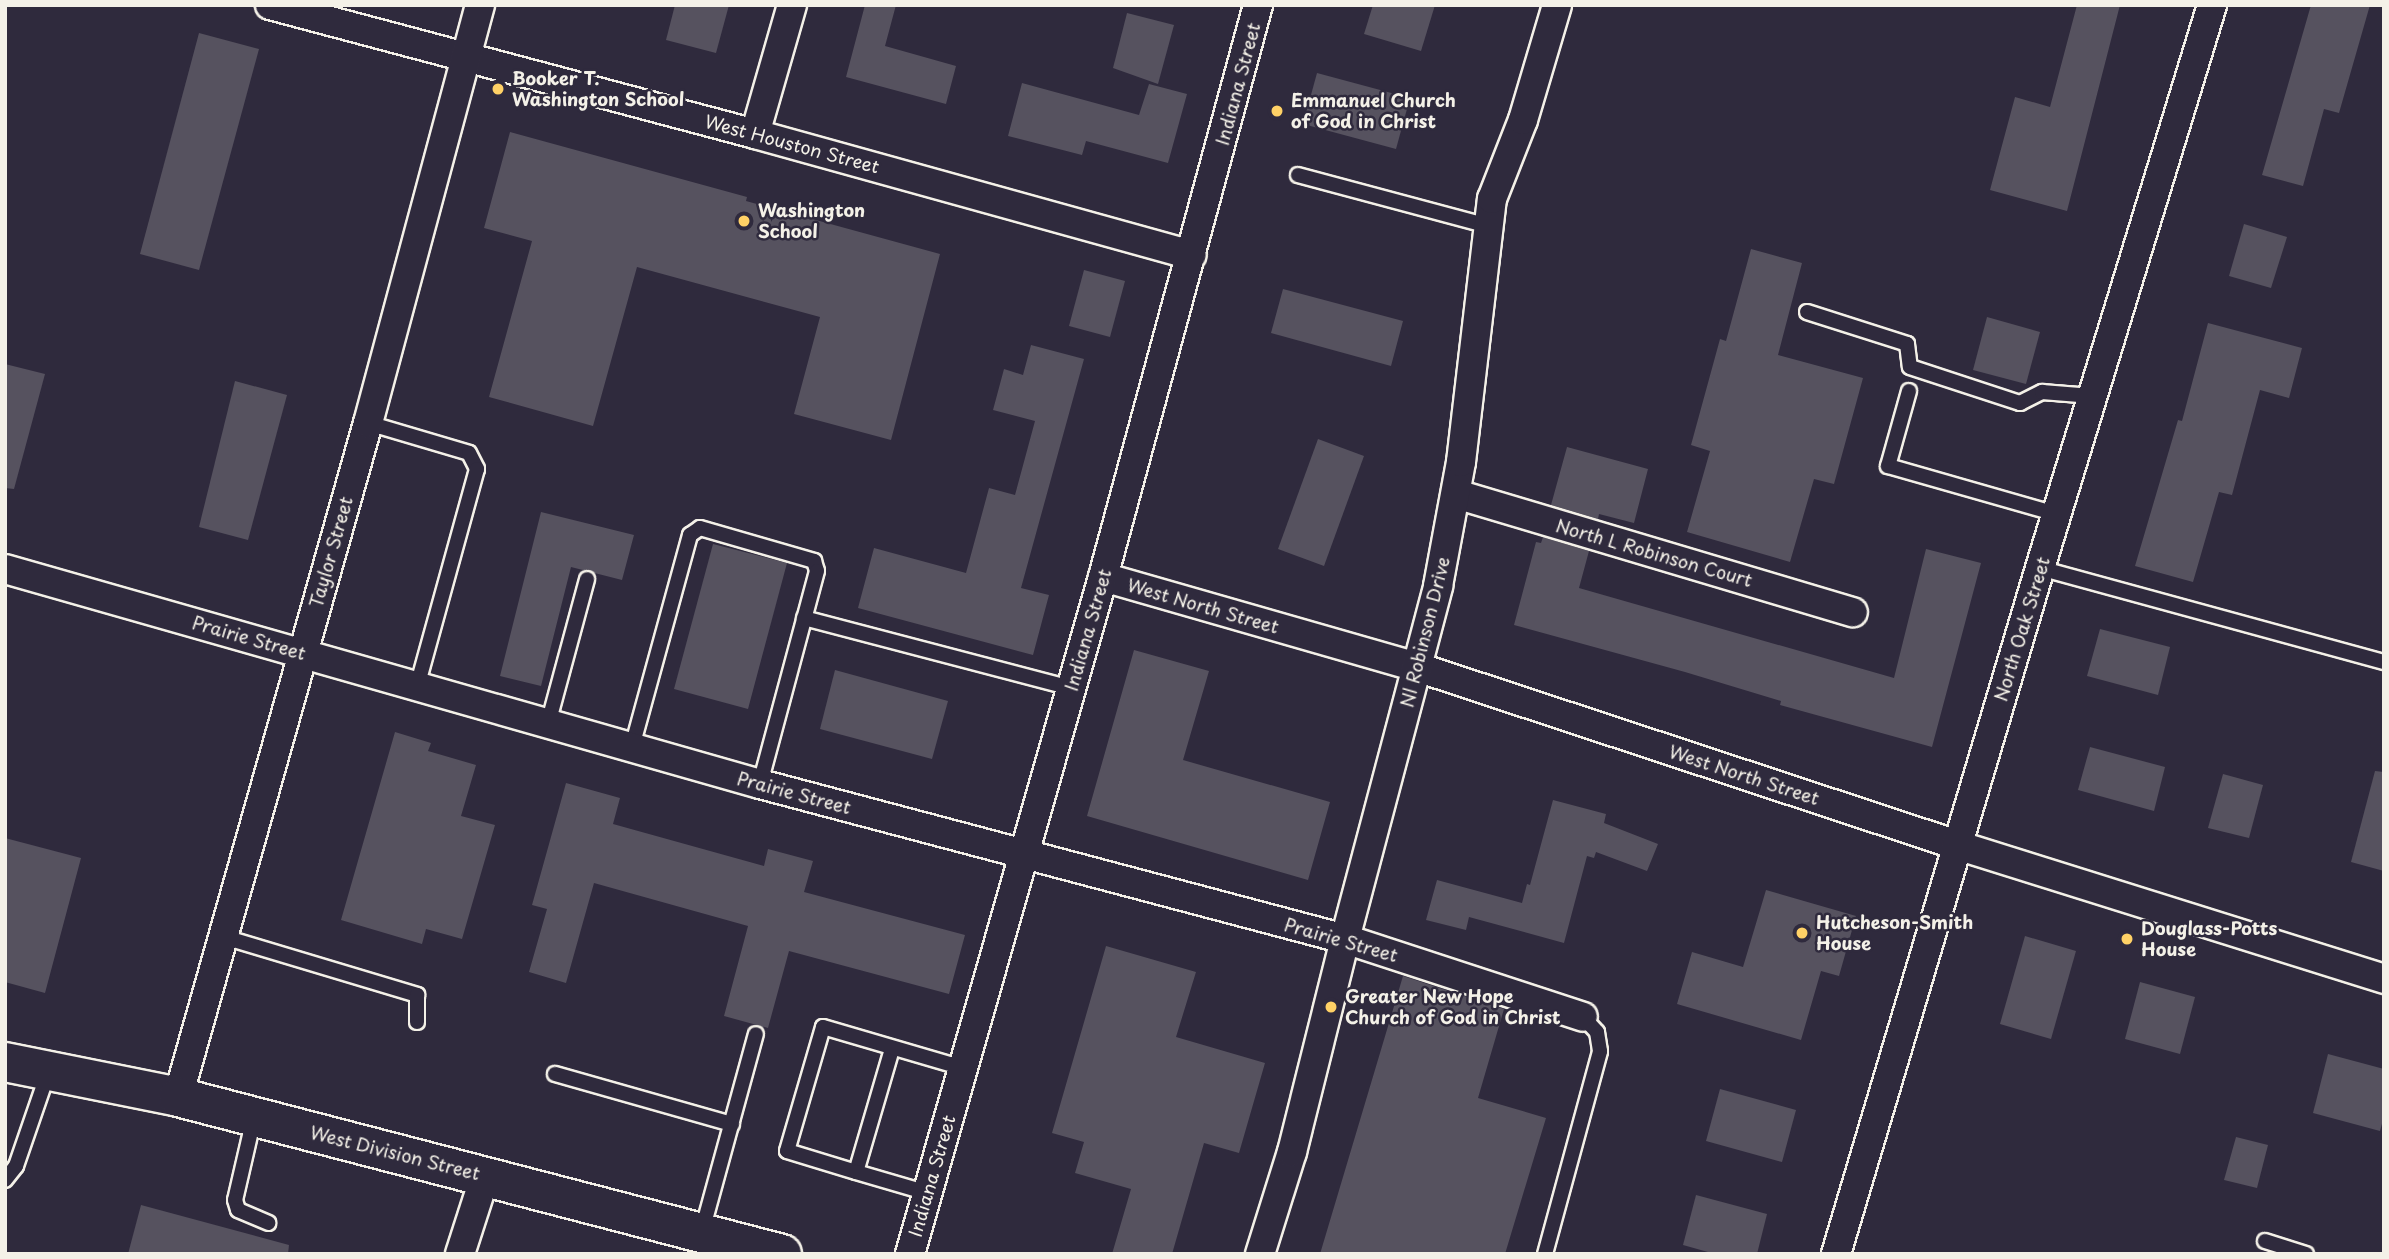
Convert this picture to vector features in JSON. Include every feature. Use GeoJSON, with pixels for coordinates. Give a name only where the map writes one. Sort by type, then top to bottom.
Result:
{"type":"FeatureCollection","features":[{"type":"Feature","properties":{"kind":"main road","name":"West Division Street"},"geometry":{"type":"LineString","coordinates":[[5,1062],[48,1073],[178,1097],[782,1254]]}},
{"type":"Feature","properties":{"kind":"street","name":"West Houston Street"},"geometry":{"type":"LineString","coordinates":[[270,5],[312,11],[466,56],[1192,255]]}},
{"type":"Feature","properties":{"kind":"street","name":"Taylor Street"},"geometry":{"type":"LineString","coordinates":[[178,1097],[368,423],[480,5]]}},
{"type":"Feature","properties":{"kind":"street"},"geometry":{"type":"LineString","coordinates":[[755,134],[792,5]]}},
{"type":"Feature","properties":{"kind":"street","name":"Indiana Street"},"geometry":{"type":"LineString","coordinates":[[910,1254],[1103,577],[1258,5]]}},
{"type":"Feature","properties":{"kind":"street","name":"Nl Robinson Drive"},"geometry":{"type":"LineString","coordinates":[[1260,1254],[1292,1152],[1438,586],[1455,494],[1492,200],[1523,120],[1557,5]]}},
{"type":"Feature","properties":{"kind":"street","name":"North Oak Street"},"geometry":{"type":"LineString","coordinates":[[1836,1254],[2039,568],[2212,5]]}},
{"type":"Feature","properties":{"kind":"street","name":"North L Robinson Court"},"geometry":{"type":"LineString","coordinates":[[1455,494],[1853,612]]}},
{"type":"Feature","properties":{"kind":"street","name":"Prairie Street"},"geometry":{"type":"LineString","coordinates":[[5,569],[760,784],[1345,939],[1583,1017]]}},
{"type":"Feature","properties":{"kind":"street","name":"West North Street"},"geometry":{"type":"LineString","coordinates":[[1103,577],[1416,667],[1958,845],[2384,979]]}},
{"type":"Feature","properties":{"kind":"street"},"geometry":{"type":"LineString","coordinates":[[460,1254],[485,1176]]}},
{"type":"Feature","properties":{"kind":"lane"},"geometry":{"type":"LineString","coordinates":[[1298,175],[1489,226]]}},
{"type":"Feature","properties":{"kind":"lane"},"geometry":{"type":"LineString","coordinates":[[1807,312],[1907,344],[1910,367],[2020,403],[2042,392],[2092,396]]}},
{"type":"Feature","properties":{"kind":"lane"},"geometry":{"type":"LineString","coordinates":[[1909,391],[1888,466],[2056,514]]}},
{"type":"Feature","properties":{"kind":"lane"},"geometry":{"type":"LineString","coordinates":[[368,423],[469,453],[477,469],[417,687]]}},
{"type":"Feature","properties":{"kind":"lane"},"geometry":{"type":"LineString","coordinates":[[632,747],[690,535],[700,528],[814,561],[817,571],[760,784]]}},
{"type":"Feature","properties":{"kind":"lane"},"geometry":{"type":"LineString","coordinates":[[2039,568],[2384,662]]}},
{"type":"Feature","properties":{"kind":"lane"},"geometry":{"type":"LineString","coordinates":[[548,724],[587,579]]}},
{"type":"Feature","properties":{"kind":"lane"},"geometry":{"type":"LineString","coordinates":[[804,618],[1072,688]]}},
{"type":"Feature","properties":{"kind":"lane"},"geometry":{"type":"LineString","coordinates":[[224,937],[417,995],[417,1022]]}},
{"type":"Feature","properties":{"kind":"lane"},"geometry":{"type":"LineString","coordinates":[[1545,1254],[1600,1051],[1597,1032],[1583,1017]]}},
{"type":"Feature","properties":{"kind":"lane"},"geometry":{"type":"LineString","coordinates":[[928,1193],[787,1151],[823,1027],[963,1068]]}},
{"type":"Feature","properties":{"kind":"lane"},"geometry":{"type":"LineString","coordinates":[[702,1233],[756,1034]]}},
{"type":"Feature","properties":{"kind":"lane"},"geometry":{"type":"LineString","coordinates":[[856,1172],[892,1049]]}},
{"type":"Feature","properties":{"kind":"lane"},"geometry":{"type":"LineString","coordinates":[[5,1180],[16,1166],[48,1073]]}},
{"type":"Feature","properties":{"kind":"lane"},"geometry":{"type":"LineString","coordinates":[[555,1074],[732,1124]]}},
{"type":"Feature","properties":{"kind":"lane"},"geometry":{"type":"LineString","coordinates":[[254,1117],[235,1200],[238,1210],[268,1223]]}},
{"type":"Feature","properties":{"kind":"lane"},"geometry":{"type":"LineString","coordinates":[[2265,1241],[2306,1254]]}},
{"type":"Feature","properties":{"kind":"building"},"geometry":{"type":"Polygon","coordinates":[[[675,5],[729,5],[716,53],[666,40],[675,5]]]}},
{"type":"Feature","properties":{"kind":"building"},"geometry":{"type":"Polygon","coordinates":[[[865,5],[896,5],[885,46],[956,66],[946,104],[846,77],[865,5]]]}},
{"type":"Feature","properties":{"kind":"building"},"geometry":{"type":"Polygon","coordinates":[[[1373,5],[1435,5],[1421,51],[1364,34],[1373,5]]]}},
{"type":"Feature","properties":{"kind":"building"},"geometry":{"type":"Polygon","coordinates":[[[2077,5],[2120,5],[2067,211],[1990,190],[2015,97],[2050,107],[2077,5]]]}},
{"type":"Feature","properties":{"kind":"building"},"geometry":{"type":"Polygon","coordinates":[[[2311,5],[2370,5],[2339,113],[2324,109],[2303,186],[2262,175],[2311,5]]]}},
{"type":"Feature","properties":{"kind":"building"},"geometry":{"type":"Polygon","coordinates":[[[1127,13],[1174,25],[1158,84],[1113,68],[1127,13]]]}},
{"type":"Feature","properties":{"kind":"building"},"geometry":{"type":"Polygon","coordinates":[[[199,33],[259,49],[199,270],[140,254],[199,33]]]}},
{"type":"Feature","properties":{"kind":"building"},"geometry":{"type":"Polygon","coordinates":[[[1317,73],[1410,98],[1396,149],[1303,124],[1317,73]]]}},
{"type":"Feature","properties":{"kind":"building"},"geometry":{"type":"Polygon","coordinates":[[[1022,83],[1139,115],[1149,84],[1187,94],[1168,163],[1086,141],[1082,155],[1008,136],[1022,83]]]}},
{"type":"Feature","properties":{"kind":"building"},"geometry":{"type":"Polygon","coordinates":[[[510,132],[747,197],[746,201],[940,254],[891,440],[794,414],[820,317],[637,267],[593,426],[489,397],[532,241],[484,228],[510,132]]]}},
{"type":"Feature","properties":{"kind":"building"},"geometry":{"type":"Polygon","coordinates":[[[2244,224],[2287,237],[2271,288],[2229,276],[2244,224]]]}},
{"type":"Feature","properties":{"kind":"building"},"geometry":{"type":"Polygon","coordinates":[[[1751,249],[1802,263],[1778,355],[1863,378],[1834,484],[1814,479],[1790,562],[1687,532],[1710,451],[1691,445],[1720,339],[1726,341],[1751,249]]]}},
{"type":"Feature","properties":{"kind":"building"},"geometry":{"type":"Polygon","coordinates":[[[1084,270],[1125,281],[1110,337],[1069,326],[1084,270]]]}},
{"type":"Feature","properties":{"kind":"building"},"geometry":{"type":"Polygon","coordinates":[[[1283,289],[1403,321],[1391,366],[1271,333],[1283,289]]]}},
{"type":"Feature","properties":{"kind":"building"},"geometry":{"type":"Polygon","coordinates":[[[1987,317],[2040,332],[2026,384],[1973,370],[1987,317]]]}},
{"type":"Feature","properties":{"kind":"building"},"geometry":{"type":"Polygon","coordinates":[[[2208,323],[2302,348],[2289,398],[2260,390],[2232,495],[2219,492],[2193,582],[2135,566],[2178,420],[2182,421],[2208,323]]]}},
{"type":"Feature","properties":{"kind":"building"},"geometry":{"type":"Polygon","coordinates":[[[1031,345],[1084,359],[1021,588],[1049,595],[1033,655],[858,608],[874,548],[966,573],[989,488],[1015,495],[1035,421],[993,410],[1004,369],[1023,375],[1031,345]]]}},
{"type":"Feature","properties":{"kind":"building"},"geometry":{"type":"Polygon","coordinates":[[[5,364],[45,374],[14,489],[5,488],[5,364]]]}},
{"type":"Feature","properties":{"kind":"building"},"geometry":{"type":"Polygon","coordinates":[[[235,381],[287,395],[248,540],[199,527],[235,381]]]}},
{"type":"Feature","properties":{"kind":"building"},"geometry":{"type":"Polygon","coordinates":[[[1318,439],[1364,456],[1324,566],[1278,549],[1318,439]]]}},
{"type":"Feature","properties":{"kind":"building"},"geometry":{"type":"Polygon","coordinates":[[[1567,447],[1648,469],[1634,523],[1599,514],[1598,519],[1551,505],[1567,447]]]}},
{"type":"Feature","properties":{"kind":"building"},"geometry":{"type":"Polygon","coordinates":[[[541,512],[634,535],[622,580],[571,567],[541,686],[500,676],[541,512]]]}},
{"type":"Feature","properties":{"kind":"building"},"geometry":{"type":"Polygon","coordinates":[[[1543,537],[1589,551],[1579,588],[1894,678],[1926,549],[1981,563],[1932,747],[1780,705],[1781,701],[1685,672],[1514,625],[1536,542],[1541,543],[1543,537]]]}},
{"type":"Feature","properties":{"kind":"building"},"geometry":{"type":"Polygon","coordinates":[[[713,544],[787,563],[748,709],[674,689],[713,544]]]}},
{"type":"Feature","properties":{"kind":"building"},"geometry":{"type":"Polygon","coordinates":[[[2100,629],[2170,647],[2158,695],[2087,676],[2100,629]]]}},
{"type":"Feature","properties":{"kind":"building"},"geometry":{"type":"Polygon","coordinates":[[[1134,650],[1209,671],[1183,760],[1330,802],[1308,880],[1087,816],[1134,650]]]}},
{"type":"Feature","properties":{"kind":"building"},"geometry":{"type":"Polygon","coordinates":[[[835,670],[948,701],[932,759],[820,729],[835,670]]]}},
{"type":"Feature","properties":{"kind":"building"},"geometry":{"type":"Polygon","coordinates":[[[395,732],[431,743],[428,751],[476,765],[461,816],[495,825],[462,939],[426,929],[422,944],[341,920],[395,732]]]}},
{"type":"Feature","properties":{"kind":"building"},"geometry":{"type":"Polygon","coordinates":[[[2090,747],[2165,767],[2154,811],[2078,790],[2090,747]]]}},
{"type":"Feature","properties":{"kind":"building"},"geometry":{"type":"Polygon","coordinates":[[[2375,771],[2384,772],[2384,871],[2351,862],[2375,771]]]}},
{"type":"Feature","properties":{"kind":"building"},"geometry":{"type":"Polygon","coordinates":[[[2223,774],[2263,785],[2249,838],[2208,828],[2223,774]]]}},
{"type":"Feature","properties":{"kind":"building"},"geometry":{"type":"Polygon","coordinates":[[[566,783],[620,798],[613,824],[764,866],[768,849],[813,861],[804,892],[965,935],[949,994],[789,951],[768,1028],[724,1016],[748,926],[594,883],[566,983],[529,972],[547,909],[532,905],[566,783]]]}},
{"type":"Feature","properties":{"kind":"building"},"geometry":{"type":"Polygon","coordinates":[[[1553,800],[1606,814],[1604,823],[1658,844],[1647,871],[1596,852],[1594,858],[1587,856],[1564,943],[1469,917],[1466,930],[1426,920],[1437,880],[1522,903],[1527,884],[1530,885],[1553,800]]]}},
{"type":"Feature","properties":{"kind":"building"},"geometry":{"type":"Polygon","coordinates":[[[5,838],[81,858],[45,993],[5,982],[5,838]]]}},
{"type":"Feature","properties":{"kind":"building"},"geometry":{"type":"Polygon","coordinates":[[[1766,890],[1856,916],[1839,976],[1821,971],[1801,1040],[1677,1004],[1692,952],[1743,967],[1766,890]]]}},
{"type":"Feature","properties":{"kind":"building"},"geometry":{"type":"Polygon","coordinates":[[[2025,936],[2076,951],[2051,1039],[2000,1024],[2025,936]]]}},
{"type":"Feature","properties":{"kind":"building"},"geometry":{"type":"Polygon","coordinates":[[[1106,946],[1196,972],[1176,1037],[1265,1063],[1239,1153],[1204,1143],[1172,1254],[1112,1254],[1131,1189],[1075,1173],[1084,1142],[1052,1133],[1106,946]]]}},
{"type":"Feature","properties":{"kind":"building"},"geometry":{"type":"Polygon","coordinates":[[[1403,976],[1504,1009],[1478,1098],[1546,1118],[1505,1254],[1320,1254],[1403,976]]]}},
{"type":"Feature","properties":{"kind":"building"},"geometry":{"type":"Polygon","coordinates":[[[2140,982],[2195,997],[2180,1054],[2125,1039],[2140,982]]]}},
{"type":"Feature","properties":{"kind":"building"},"geometry":{"type":"Polygon","coordinates":[[[2328,1054],[2384,1069],[2384,1116],[2380,1131],[2313,1113],[2328,1054]]]}},
{"type":"Feature","properties":{"kind":"building"},"geometry":{"type":"Polygon","coordinates":[[[1720,1089],[1796,1110],[1782,1162],[1706,1141],[1720,1089]]]}},
{"type":"Feature","properties":{"kind":"building"},"geometry":{"type":"Polygon","coordinates":[[[2236,1137],[2268,1145],[2257,1188],[2224,1180],[2236,1137]]]}},
{"type":"Feature","properties":{"kind":"building"},"geometry":{"type":"Polygon","coordinates":[[[1696,1195],[1767,1214],[1757,1254],[1715,1254],[1683,1245],[1696,1195]]]}},
{"type":"Feature","properties":{"kind":"building"},"geometry":{"type":"Polygon","coordinates":[[[141,1205],[289,1245],[288,1254],[128,1254],[141,1205]]]}},
{"type":"Feature","properties":{"kind":"place","name":"Booker T. Washington School"},"geometry":{"type":"Point","coordinates":[498,89]}},
{"type":"Feature","properties":{"kind":"place","name":"Emmanuel Church of God in Christ"},"geometry":{"type":"Point","coordinates":[1277,111]}},
{"type":"Feature","properties":{"kind":"place","name":"Washington School"},"geometry":{"type":"Point","coordinates":[744,221]}},
{"type":"Feature","properties":{"kind":"place","name":"Hutcheson-Smith House"},"geometry":{"type":"Point","coordinates":[1802,933]}},
{"type":"Feature","properties":{"kind":"place","name":"Douglass-Potts House"},"geometry":{"type":"Point","coordinates":[2127,939]}},
{"type":"Feature","properties":{"kind":"place","name":"Greater New Hope Church of God in Christ"},"geometry":{"type":"Point","coordinates":[1331,1007]}}]}
